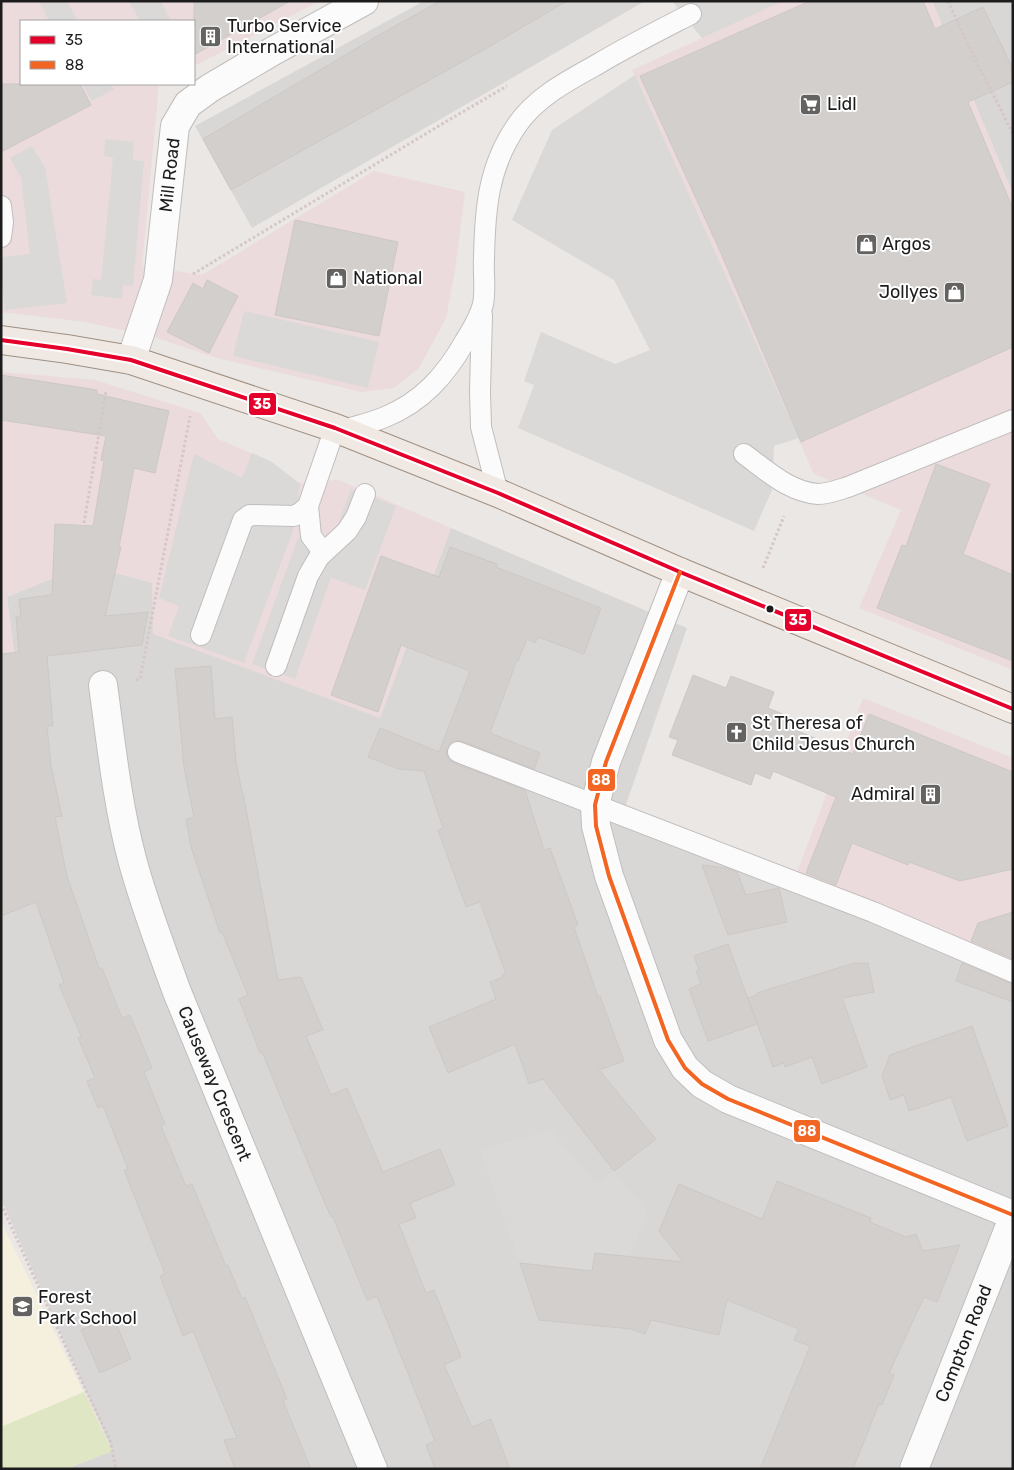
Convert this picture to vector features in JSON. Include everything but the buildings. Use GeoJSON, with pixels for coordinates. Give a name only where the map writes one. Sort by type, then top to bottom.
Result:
{"type":"FeatureCollection","features":[{"type":"Feature","properties":{"kind":"main road"},"geometry":{"type":"LineString","coordinates":[[1,340],[122,359],[196,381],[338,430],[498,493],[680,572],[1013,710]]}},
{"type":"Feature","properties":{"kind":"street","name":"Mill Road"},"geometry":{"type":"LineString","coordinates":[[122,359],[158,280],[175,126],[188,104],[210,88],[266,55],[364,1]]}},
{"type":"Feature","properties":{"kind":"street"},"geometry":{"type":"LineString","coordinates":[[680,572],[606,762],[595,805],[596,826],[608,876],[668,1040],[684,1068],[702,1084],[728,1099],[1013,1217]]}},
{"type":"Feature","properties":{"kind":"street","name":"Causeway Crescent"},"geometry":{"type":"LineString","coordinates":[[103,685],[116,780],[132,857],[150,921],[372,1469]]}},
{"type":"Feature","properties":{"kind":"street","name":"Compton Road"},"geometry":{"type":"LineString","coordinates":[[914,1469],[1013,1217]]}},
{"type":"Feature","properties":{"kind":"lane"},"geometry":{"type":"LineString","coordinates":[[498,493],[481,427],[480,392],[486,204],[492,175],[502,148],[518,123],[537,103],[570,79],[691,14]]}},
{"type":"Feature","properties":{"kind":"lane"},"geometry":{"type":"LineString","coordinates":[[1,206],[3,222],[1,236]]}},
{"type":"Feature","properties":{"kind":"lane"},"geometry":{"type":"LineString","coordinates":[[201,636],[243,520],[250,515],[294,516],[298,515],[308,506],[338,430],[385,417],[421,398],[454,361],[474,325],[483,303]]}},
{"type":"Feature","properties":{"kind":"lane"},"geometry":{"type":"LineString","coordinates":[[744,454],[779,480],[819,494],[848,487],[1013,420]]}},
{"type":"Feature","properties":{"kind":"lane"},"geometry":{"type":"LineString","coordinates":[[276,666],[308,576],[319,556],[347,531],[356,517],[365,494]]}},
{"type":"Feature","properties":{"kind":"lane"},"geometry":{"type":"LineString","coordinates":[[308,506],[311,536],[323,552]]}},
{"type":"Feature","properties":{"kind":"lane"},"geometry":{"type":"LineString","coordinates":[[458,752],[873,912],[1013,972]]}},
{"type":"Feature","properties":{"kind":"path"},"geometry":{"type":"LineString","coordinates":[[948,1],[1013,134]]}},
{"type":"Feature","properties":{"kind":"path"},"geometry":{"type":"LineString","coordinates":[[158,280],[190,276],[514,82]]}},
{"type":"Feature","properties":{"kind":"path"},"geometry":{"type":"LineString","coordinates":[[84,523],[122,359]]}},
{"type":"Feature","properties":{"kind":"path"},"geometry":{"type":"LineString","coordinates":[[103,685],[140,679],[196,381]]}},
{"type":"Feature","properties":{"kind":"path"},"geometry":{"type":"LineString","coordinates":[[750,601],[795,487]]}},
{"type":"Feature","properties":{"kind":"path"},"geometry":{"type":"LineString","coordinates":[[1,1204],[110,1440],[116,1469]]}},
{"type":"Feature","properties":{"kind":"shaded area"},"geometry":{"type":"Polygon","coordinates":[[[1,1],[320,1],[195,65],[195,20],[20,20],[20,85],[159,85],[142,266],[202,275],[374,171],[465,192],[455,270],[446,318],[419,368],[394,388],[362,392],[217,358],[154,337],[85,322],[1,312],[1,1]]]}},
{"type":"Feature","properties":{"kind":"shaded area"},"geometry":{"type":"Polygon","coordinates":[[[39,1],[67,1],[77,20],[48,20],[39,1]]]}},
{"type":"Feature","properties":{"kind":"shaded area"},"geometry":{"type":"Polygon","coordinates":[[[129,1],[161,1],[170,20],[139,20],[129,1]]]}},
{"type":"Feature","properties":{"kind":"shaded area"},"geometry":{"type":"Polygon","coordinates":[[[424,1],[645,1],[252,228],[195,126],[424,1]]]}},
{"type":"Feature","properties":{"kind":"shaded area"},"geometry":{"type":"Polygon","coordinates":[[[672,1],[932,1],[1013,194],[1013,670],[859,608],[901,510],[814,474],[632,70],[702,38],[672,1]]]}},
{"type":"Feature","properties":{"kind":"shaded area"},"geometry":{"type":"Polygon","coordinates":[[[672,1],[783,1],[702,38],[672,1]]]}},
{"type":"Feature","properties":{"kind":"shaded area"},"geometry":{"type":"Polygon","coordinates":[[[932,1],[1013,1],[1013,194],[932,1]]]}},
{"type":"Feature","properties":{"kind":"shaded area"},"geometry":{"type":"Polygon","coordinates":[[[635,75],[799,438],[774,446],[772,490],[754,531],[518,428],[534,385],[524,381],[541,332],[615,364],[650,350],[614,280],[512,220],[552,130],[635,75]]]}},
{"type":"Feature","properties":{"kind":"shaded area"},"geometry":{"type":"Polygon","coordinates":[[[83,85],[112,85],[114,89],[92,101],[83,85]]]}},
{"type":"Feature","properties":{"kind":"shaded area"},"geometry":{"type":"Polygon","coordinates":[[[105,139],[134,142],[133,160],[144,161],[133,286],[123,285],[122,299],[91,295],[93,279],[101,280],[113,158],[104,156],[105,139]]]}},
{"type":"Feature","properties":{"kind":"shaded area"},"geometry":{"type":"Polygon","coordinates":[[[32,146],[45,167],[67,303],[5,310],[1,277],[1,257],[30,254],[21,178],[10,158],[32,146]]]}},
{"type":"Feature","properties":{"kind":"shaded area"},"geometry":{"type":"Polygon","coordinates":[[[244,311],[379,342],[368,388],[233,356],[244,311]]]}},
{"type":"Feature","properties":{"kind":"shaded area"},"geometry":{"type":"Polygon","coordinates":[[[1,372],[95,380],[200,413],[218,439],[267,460],[300,483],[339,480],[451,528],[380,718],[153,634],[152,583],[85,565],[7,597],[19,690],[1,693],[1,372]]]}},
{"type":"Feature","properties":{"kind":"shaded area"},"geometry":{"type":"Polygon","coordinates":[[[252,453],[272,462],[300,484],[294,528],[244,663],[168,636],[179,606],[159,598],[194,454],[242,478],[252,453]]]}},
{"type":"Feature","properties":{"kind":"shaded area"},"geometry":{"type":"Polygon","coordinates":[[[351,489],[396,506],[365,590],[331,578],[295,679],[252,664],[298,538],[329,550],[351,489]]]}},
{"type":"Feature","properties":{"kind":"shaded area"},"geometry":{"type":"Polygon","coordinates":[[[451,528],[687,628],[620,822],[791,888],[1013,981],[1013,1469],[66,1469],[112,1450],[1,1199],[1,693],[19,690],[7,597],[85,565],[152,582],[380,717],[451,528]]]}},
{"type":"Feature","properties":{"kind":"shaded area"},"geometry":{"type":"Polygon","coordinates":[[[863,698],[1013,758],[1013,981],[791,888],[863,698]]]}},
{"type":"Feature","properties":{"kind":"shaded area"},"geometry":{"type":"Polygon","coordinates":[[[551,1130],[595,1183],[614,1171],[647,1212],[630,1256],[595,1253],[592,1271],[520,1263],[480,1150],[551,1130]]]}},
{"type":"Feature","properties":{"kind":"shaded area","name":"Forest Park School"},"geometry":{"type":"Polygon","coordinates":[[[1,1221],[112,1451],[66,1469],[1,1469],[1,1221]]]}},
{"type":"Feature","properties":{"kind":"green space"},"geometry":{"type":"Polygon","coordinates":[[[84,1392],[112,1451],[66,1469],[1,1469],[1,1427],[84,1392]]]}},
{"type":"Feature","properties":{"kind":"transit line","name":"35"},"geometry":{"type":"LineString","coordinates":[[1,340],[131,360],[335,428],[498,493],[680,572],[1013,709]]}},
{"type":"Feature","properties":{"kind":"transit line","name":"88"},"geometry":{"type":"LineString","coordinates":[[680,572],[606,762],[595,805],[596,826],[609,876],[668,1040],[685,1068],[702,1084],[728,1099],[1013,1215]]}},
{"type":"Feature","properties":{"kind":"place","name":"Turbo Service International"},"geometry":{"type":"Point","coordinates":[211,36]}},
{"type":"Feature","properties":{"kind":"place","name":"Lidl"},"geometry":{"type":"Point","coordinates":[811,104]}},
{"type":"Feature","properties":{"kind":"place","name":"Argos"},"geometry":{"type":"Point","coordinates":[866,244]}},
{"type":"Feature","properties":{"kind":"place","name":"National"},"geometry":{"type":"Point","coordinates":[337,278]}},
{"type":"Feature","properties":{"kind":"place","name":"Jollyes"},"geometry":{"type":"Point","coordinates":[954,292]}},
{"type":"Feature","properties":{"kind":"place","name":"St Theresa of Child Jesus Church"},"geometry":{"type":"Point","coordinates":[736,733]}},
{"type":"Feature","properties":{"kind":"place","name":"Admiral"},"geometry":{"type":"Point","coordinates":[931,794]}},
{"type":"Feature","properties":{"kind":"place","name":"Forest Park School"},"geometry":{"type":"Point","coordinates":[22,1307]}}]}
